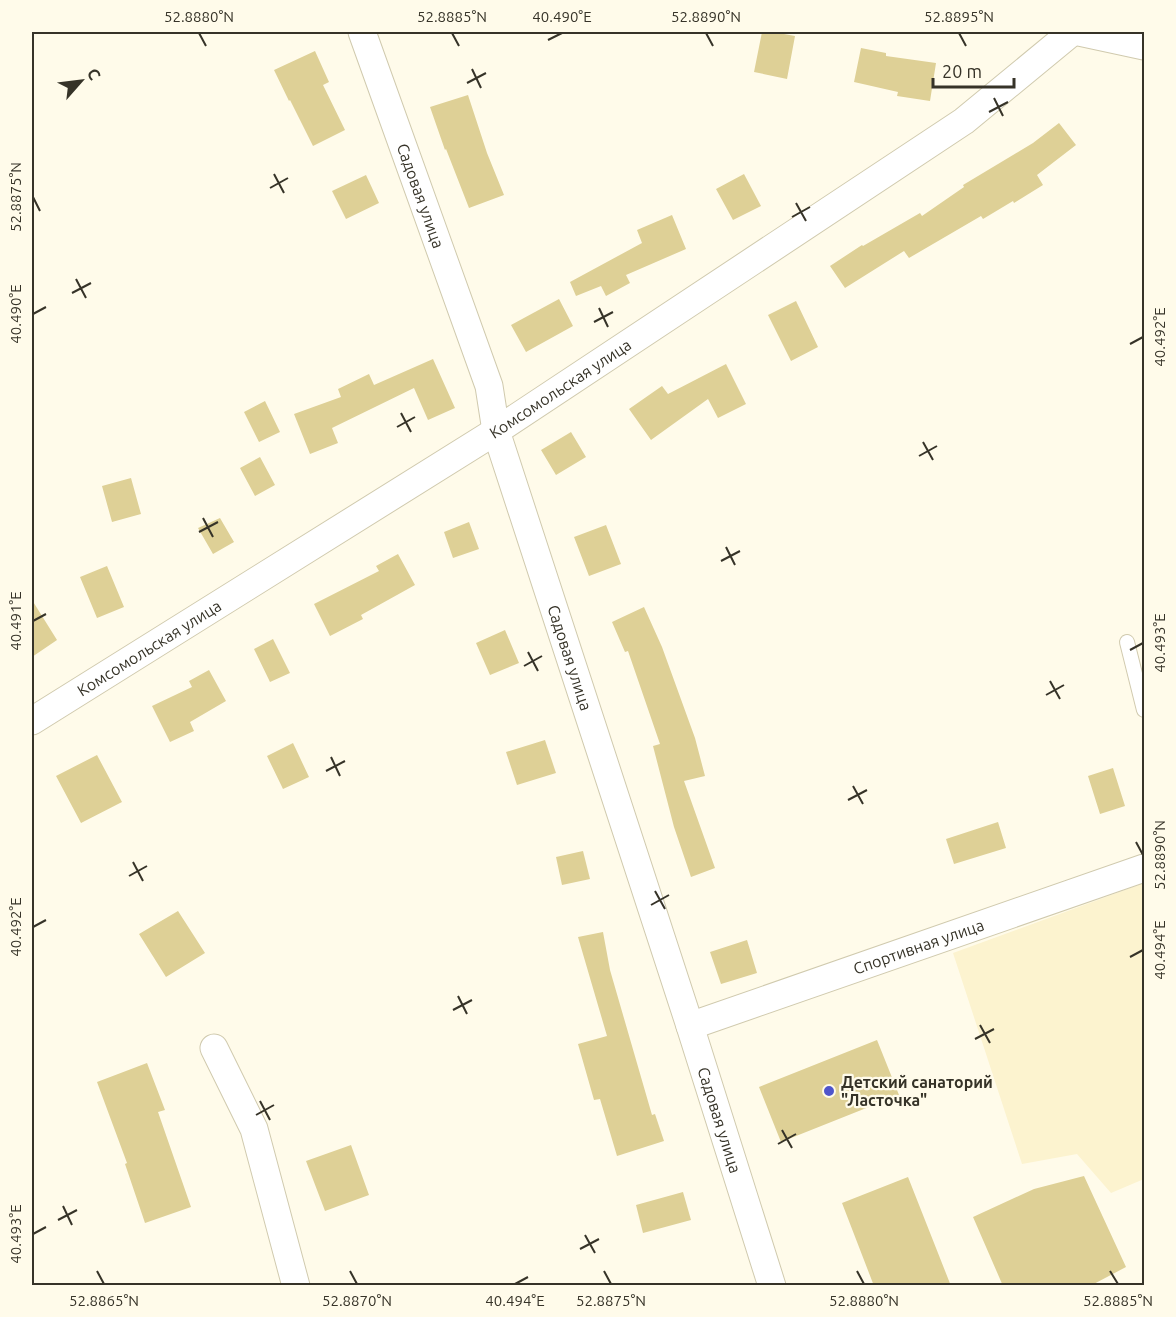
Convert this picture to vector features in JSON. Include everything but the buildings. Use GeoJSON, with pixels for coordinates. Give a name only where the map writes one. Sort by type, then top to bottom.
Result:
{"type":"FeatureCollection","features":[{"type":"Feature","properties":{"kind":"street","name":"Садовая улица"},"geometry":{"type":"LineString","coordinates":[[362,32],[489,386],[496,431],[690,1026],[772,1286]]}},
{"type":"Feature","properties":{"kind":"street","name":"Комсомольская улица"},"geometry":{"type":"LineString","coordinates":[[32,721],[496,431],[964,121],[1071,32]]}},
{"type":"Feature","properties":{"kind":"street"},"geometry":{"type":"LineString","coordinates":[[1079,32],[1144,46]]}},
{"type":"Feature","properties":{"kind":"street","name":"Спортивная улица"},"geometry":{"type":"LineString","coordinates":[[690,1026],[1144,868]]}},
{"type":"Feature","properties":{"kind":"street"},"geometry":{"type":"LineString","coordinates":[[214,1048],[254,1129],[296,1286]]}},
{"type":"Feature","properties":{"kind":"lane"},"geometry":{"type":"LineString","coordinates":[[1127,642],[1144,710]]}},
{"type":"Feature","properties":{"kind":"shaded area"},"geometry":{"type":"Polygon","coordinates":[[[1144,883],[1144,1179],[1111,1193],[1077,1154],[1022,1164],[953,953],[1144,883]]]}},
{"type":"Feature","properties":{"kind":"place","name":"Детский санаторий \"Ласточка\""},"geometry":{"type":"Point","coordinates":[829,1091]}}]}
